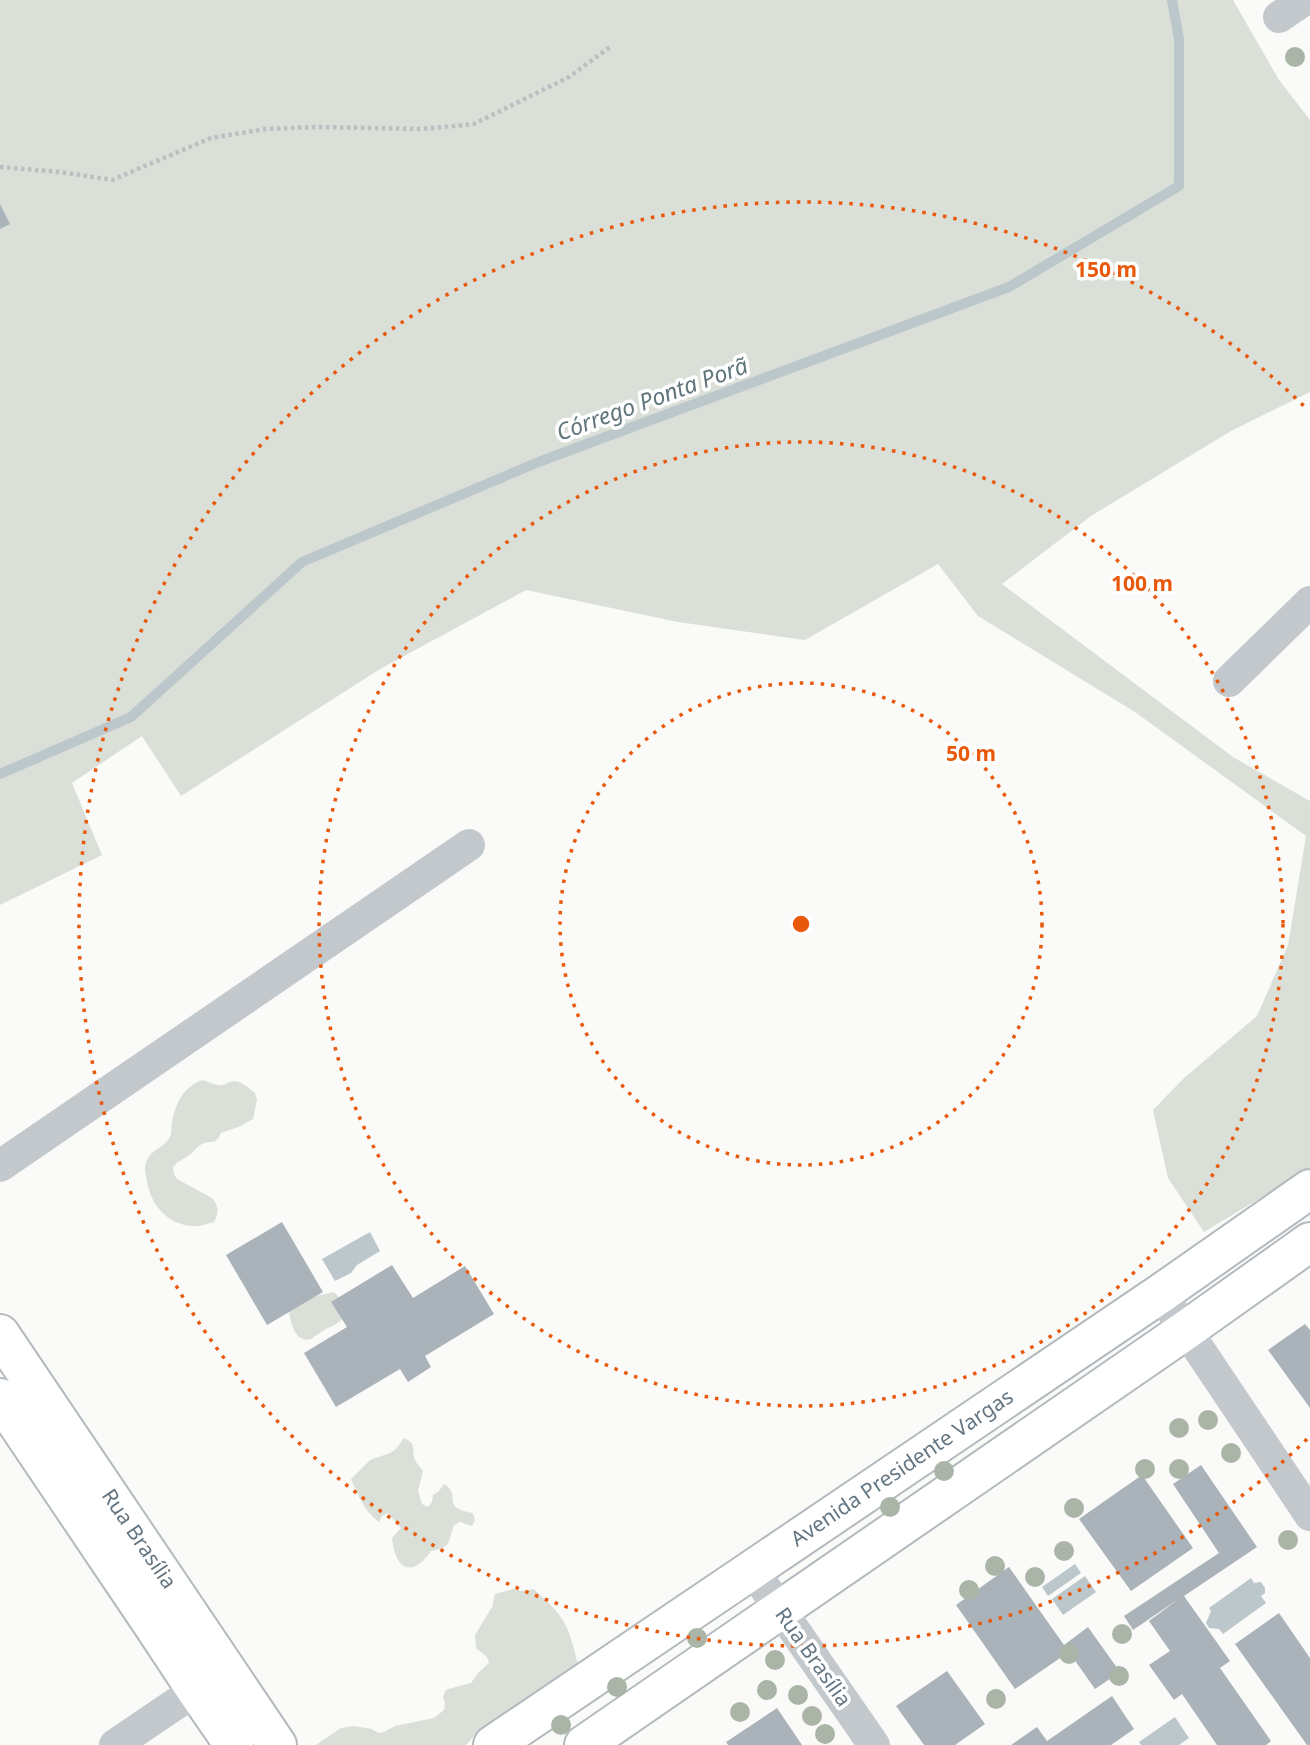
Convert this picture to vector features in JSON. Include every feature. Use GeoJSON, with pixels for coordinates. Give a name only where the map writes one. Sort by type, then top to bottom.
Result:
{"type":"FeatureCollection","features":[{"type":"Feature","properties":{"kind":"main road","name":"Avenida Presidente Vargas"},"geometry":{"type":"LineString","coordinates":[[584,1745],[781,1611],[1173,1312],[1310,1189]]}},
{"type":"Feature","properties":{"kind":"main road","name":"Avenida Presidente Vargas"},"geometry":{"type":"LineString","coordinates":[[493,1745],[752,1569],[1173,1312],[1310,1242]]}},
{"type":"Feature","properties":{"kind":"main road","name":"Rua Brasília"},"geometry":{"type":"LineString","coordinates":[[0,1334],[277,1745]]}},
{"type":"Feature","properties":{"kind":"main road","name":"Rua Brasília"},"geometry":{"type":"LineString","coordinates":[[0,1398],[234,1745]]}},
{"type":"Feature","properties":{"kind":"street"},"geometry":{"type":"LineString","coordinates":[[1229,681],[1310,602]]}},
{"type":"Feature","properties":{"kind":"street"},"geometry":{"type":"LineString","coordinates":[[0,1166],[469,845]]}},
{"type":"Feature","properties":{"kind":"street"},"geometry":{"type":"LineString","coordinates":[[1173,1312],[1310,1515]]}},
{"type":"Feature","properties":{"kind":"street","name":"Rua Brasília"},"geometry":{"type":"LineString","coordinates":[[752,1569],[874,1745]]}},
{"type":"Feature","properties":{"kind":"street"},"geometry":{"type":"LineString","coordinates":[[116,1745],[195,1690]]}},
{"type":"Feature","properties":{"kind":"path"},"geometry":{"type":"LineString","coordinates":[[0,167],[112,180],[211,138],[266,129],[422,129],[474,124],[569,77],[610,47]]}},
{"type":"Feature","properties":{"kind":"shaded area"},"geometry":{"type":"Polygon","coordinates":[[[0,0],[1233,0],[1279,80],[1310,120],[1310,392],[1231,431],[1091,516],[1002,584],[1233,757],[1310,801],[1310,1168],[1204,1232],[1168,1178],[1153,1110],[1184,1078],[1257,1016],[1288,945],[1306,836],[1135,712],[978,616],[938,564],[805,640],[678,622],[526,590],[380,669],[181,796],[142,736],[72,783],[102,855],[0,905],[0,0]]]}},
{"type":"Feature","properties":{"kind":"shaded area"},"geometry":{"type":"Polygon","coordinates":[[[202,1080],[220,1085],[234,1081],[240,1083],[255,1093],[257,1100],[253,1119],[221,1133],[215,1141],[200,1145],[173,1167],[177,1179],[212,1198],[216,1204],[214,1222],[196,1226],[170,1219],[158,1208],[150,1194],[145,1170],[149,1157],[170,1137],[174,1114],[182,1096],[202,1080]]]}},
{"type":"Feature","properties":{"kind":"shaded area"},"geometry":{"type":"Polygon","coordinates":[[[370,1232],[380,1251],[357,1265],[351,1273],[335,1281],[322,1259],[370,1232]]]}},
{"type":"Feature","properties":{"kind":"shaded area"},"geometry":{"type":"Polygon","coordinates":[[[334,1292],[343,1302],[345,1316],[311,1339],[306,1340],[297,1335],[289,1310],[307,1298],[334,1292]]]}},
{"type":"Feature","properties":{"kind":"shaded area"},"geometry":{"type":"Polygon","coordinates":[[[404,1438],[413,1446],[414,1458],[423,1471],[418,1491],[422,1504],[428,1507],[433,1495],[444,1484],[452,1493],[457,1508],[473,1513],[475,1520],[472,1526],[460,1522],[454,1525],[446,1546],[431,1551],[424,1560],[411,1567],[405,1567],[401,1563],[394,1549],[392,1538],[401,1528],[388,1513],[382,1516],[379,1522],[374,1518],[362,1502],[351,1479],[370,1460],[396,1449],[404,1438]]]}},
{"type":"Feature","properties":{"kind":"shaded area"},"geometry":{"type":"Polygon","coordinates":[[[1075,1564],[1081,1573],[1048,1596],[1042,1587],[1075,1564]]]}},
{"type":"Feature","properties":{"kind":"shaded area"},"geometry":{"type":"Polygon","coordinates":[[[1085,1576],[1096,1592],[1063,1615],[1052,1599],[1085,1576]]]}},
{"type":"Feature","properties":{"kind":"shaded area"},"geometry":{"type":"Polygon","coordinates":[[[1251,1578],[1254,1583],[1261,1582],[1265,1588],[1265,1593],[1261,1596],[1266,1603],[1223,1634],[1219,1629],[1209,1628],[1206,1623],[1211,1611],[1209,1608],[1251,1578]]]}},
{"type":"Feature","properties":{"kind":"shaded area"},"geometry":{"type":"Polygon","coordinates":[[[514,1589],[534,1589],[559,1614],[570,1635],[579,1669],[491,1726],[478,1731],[466,1745],[316,1745],[341,1728],[353,1726],[372,1729],[378,1733],[395,1726],[434,1718],[444,1710],[443,1697],[446,1690],[471,1683],[489,1663],[487,1657],[476,1648],[475,1635],[492,1607],[495,1594],[514,1589]]]}},
{"type":"Feature","properties":{"kind":"shaded area"},"geometry":{"type":"Polygon","coordinates":[[[1175,1717],[1189,1738],[1179,1745],[1141,1745],[1139,1742],[1175,1717]]]}},
{"type":"Feature","properties":{"kind":"building"},"geometry":{"type":"Polygon","coordinates":[[[0,204],[10,224],[0,229],[0,204]]]}},
{"type":"Feature","properties":{"kind":"building"},"geometry":{"type":"Polygon","coordinates":[[[282,1222],[323,1292],[267,1325],[226,1255],[282,1222]]]}},
{"type":"Feature","properties":{"kind":"building"},"geometry":{"type":"Polygon","coordinates":[[[392,1265],[413,1298],[465,1266],[494,1314],[425,1356],[431,1367],[408,1382],[400,1369],[336,1407],[304,1353],[347,1327],[331,1302],[392,1265]]]}},
{"type":"Feature","properties":{"kind":"building"},"geometry":{"type":"Polygon","coordinates":[[[1305,1324],[1310,1330],[1310,1408],[1268,1350],[1305,1324]]]}},
{"type":"Feature","properties":{"kind":"building"},"geometry":{"type":"Polygon","coordinates":[[[1201,1465],[1257,1547],[1184,1596],[1230,1661],[1220,1668],[1271,1741],[1266,1745],[1217,1745],[1182,1694],[1174,1700],[1149,1665],[1170,1651],[1149,1621],[1180,1598],[1133,1630],[1124,1616],[1219,1553],[1173,1484],[1201,1465]]]}},
{"type":"Feature","properties":{"kind":"building"},"geometry":{"type":"Polygon","coordinates":[[[1142,1475],[1193,1548],[1131,1591],[1079,1519],[1142,1475]]]}},
{"type":"Feature","properties":{"kind":"building"},"geometry":{"type":"Polygon","coordinates":[[[1009,1567],[1064,1645],[1088,1627],[1120,1672],[1095,1689],[1069,1652],[1015,1689],[956,1605],[1009,1567]]]}},
{"type":"Feature","properties":{"kind":"building"},"geometry":{"type":"Polygon","coordinates":[[[1279,1613],[1310,1658],[1310,1745],[1307,1745],[1235,1644],[1279,1613]]]}},
{"type":"Feature","properties":{"kind":"building"},"geometry":{"type":"Polygon","coordinates":[[[947,1671],[985,1724],[955,1745],[924,1745],[896,1706],[947,1671]]]}},
{"type":"Feature","properties":{"kind":"building"},"geometry":{"type":"Polygon","coordinates":[[[1112,1696],[1134,1729],[1111,1745],[1011,1745],[1037,1727],[1047,1741],[1112,1696]]]}},
{"type":"Feature","properties":{"kind":"building"},"geometry":{"type":"Polygon","coordinates":[[[777,1708],[802,1745],[728,1745],[726,1742],[777,1708]]]}},
{"type":"Feature","properties":{"kind":"waterway","name":"Córrego Ponta Porã"},"geometry":{"type":"LineString","coordinates":[[0,774],[131,717],[302,562],[541,461],[1009,287],[1179,186],[1179,39],[1172,0]]}}]}
